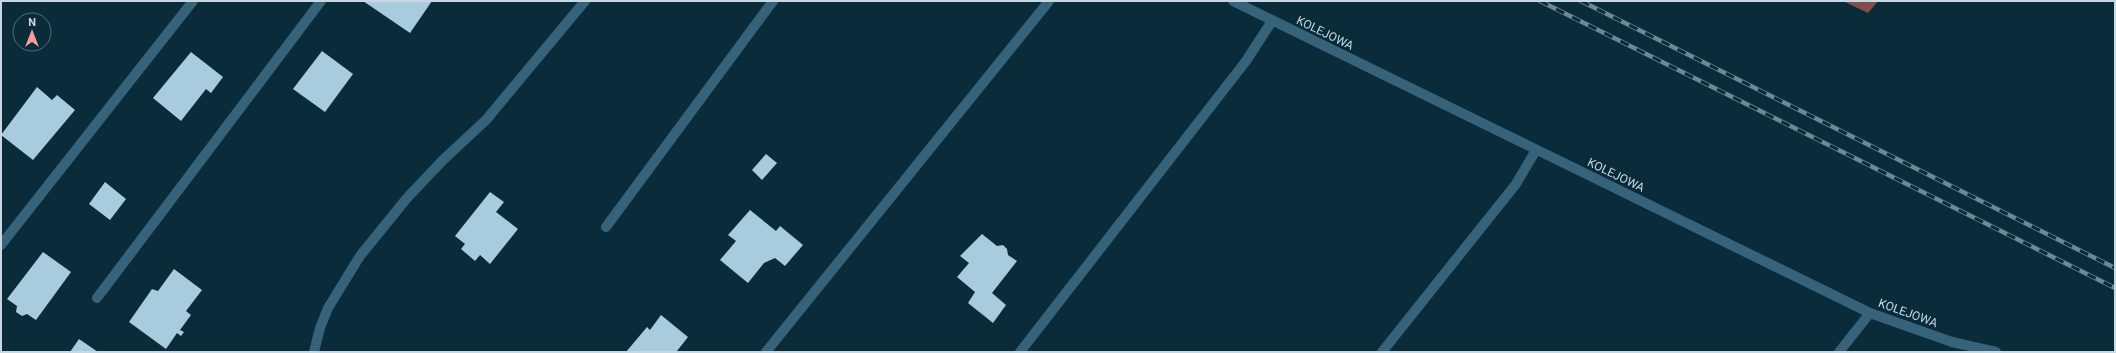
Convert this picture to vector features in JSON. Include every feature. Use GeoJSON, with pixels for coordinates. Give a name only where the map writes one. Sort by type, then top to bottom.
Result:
{"type":"FeatureCollection","features":[{"type":"Feature","properties":{"kind":"street"},"geometry":{"type":"LineString","coordinates":[[1,245],[193,1]]}},
{"type":"Feature","properties":{"kind":"street"},"geometry":{"type":"LineString","coordinates":[[97,298],[321,1]]}},
{"type":"Feature","properties":{"kind":"street"},"geometry":{"type":"LineString","coordinates":[[314,352],[320,328],[328,308],[341,285],[364,251],[408,198],[443,160],[486,120],[585,1]]}},
{"type":"Feature","properties":{"kind":"street"},"geometry":{"type":"LineString","coordinates":[[606,227],[773,1]]}},
{"type":"Feature","properties":{"kind":"street"},"geometry":{"type":"LineString","coordinates":[[766,352],[1049,1]]}},
{"type":"Feature","properties":{"kind":"street","name":"KOLEJOWA"},"geometry":{"type":"LineString","coordinates":[[1233,1],[1870,313],[1952,342],[1996,352]]}},
{"type":"Feature","properties":{"kind":"street"},"geometry":{"type":"LineString","coordinates":[[1020,352],[1242,67],[1272,21]]}},
{"type":"Feature","properties":{"kind":"street"},"geometry":{"type":"LineString","coordinates":[[1382,352],[1516,184],[1536,150]]}},
{"type":"Feature","properties":{"kind":"street"},"geometry":{"type":"LineString","coordinates":[[1839,352],[1870,313]]}},
{"type":"Feature","properties":{"kind":"shaded area"},"geometry":{"type":"Polygon","coordinates":[[[1843,1],[1878,1],[1868,13],[1843,1]]]}},
{"type":"Feature","properties":{"kind":"building"},"geometry":{"type":"Polygon","coordinates":[[[363,1],[432,1],[410,33],[363,1]]]}},
{"type":"Feature","properties":{"kind":"building"},"geometry":{"type":"Polygon","coordinates":[[[322,51],[353,74],[325,112],[293,89],[322,51]]]}},
{"type":"Feature","properties":{"kind":"building"},"geometry":{"type":"Polygon","coordinates":[[[191,52],[223,77],[211,93],[206,89],[181,121],[153,98],[191,52]]]}},
{"type":"Feature","properties":{"kind":"building"},"geometry":{"type":"Polygon","coordinates":[[[37,87],[52,100],[57,95],[75,110],[33,160],[1,135],[37,87]]]}},
{"type":"Feature","properties":{"kind":"building"},"geometry":{"type":"Polygon","coordinates":[[[766,154],[777,163],[762,180],[752,170],[766,154]]]}},
{"type":"Feature","properties":{"kind":"building"},"geometry":{"type":"Polygon","coordinates":[[[105,182],[126,199],[110,220],[89,204],[105,182]]]}},
{"type":"Feature","properties":{"kind":"building"},"geometry":{"type":"Polygon","coordinates":[[[490,192],[504,202],[496,212],[518,229],[490,264],[480,255],[475,261],[461,249],[465,244],[455,236],[490,192]]]}},
{"type":"Feature","properties":{"kind":"building"},"geometry":{"type":"Polygon","coordinates":[[[750,210],[776,231],[780,226],[803,245],[785,266],[775,258],[764,263],[748,283],[720,260],[736,241],[728,235],[750,210]]]}},
{"type":"Feature","properties":{"kind":"building"},"geometry":{"type":"Polygon","coordinates":[[[982,234],[997,246],[1003,245],[1007,249],[1008,255],[1017,261],[992,293],[1006,305],[993,323],[968,303],[975,292],[957,277],[969,263],[960,256],[982,234]]]}},
{"type":"Feature","properties":{"kind":"building"},"geometry":{"type":"Polygon","coordinates":[[[43,252],[71,272],[36,320],[27,314],[22,316],[16,312],[17,306],[7,299],[43,252]]]}},
{"type":"Feature","properties":{"kind":"building"},"geometry":{"type":"Polygon","coordinates":[[[174,269],[202,290],[186,311],[191,315],[180,330],[184,332],[181,336],[177,333],[166,349],[129,322],[152,289],[158,291],[174,269]]]}},
{"type":"Feature","properties":{"kind":"building"},"geometry":{"type":"Polygon","coordinates":[[[661,315],[688,337],[677,351],[678,352],[626,352],[647,327],[650,330],[661,315]]]}},
{"type":"Feature","properties":{"kind":"building"},"geometry":{"type":"Polygon","coordinates":[[[79,339],[98,352],[70,352],[79,339]]]}},
{"type":"Feature","properties":{"kind":"railway"},"geometry":{"type":"LineString","coordinates":[[1540,1],[2115,288]]}},
{"type":"Feature","properties":{"kind":"railway"},"geometry":{"type":"LineString","coordinates":[[1581,1],[2115,268]]}}]}
